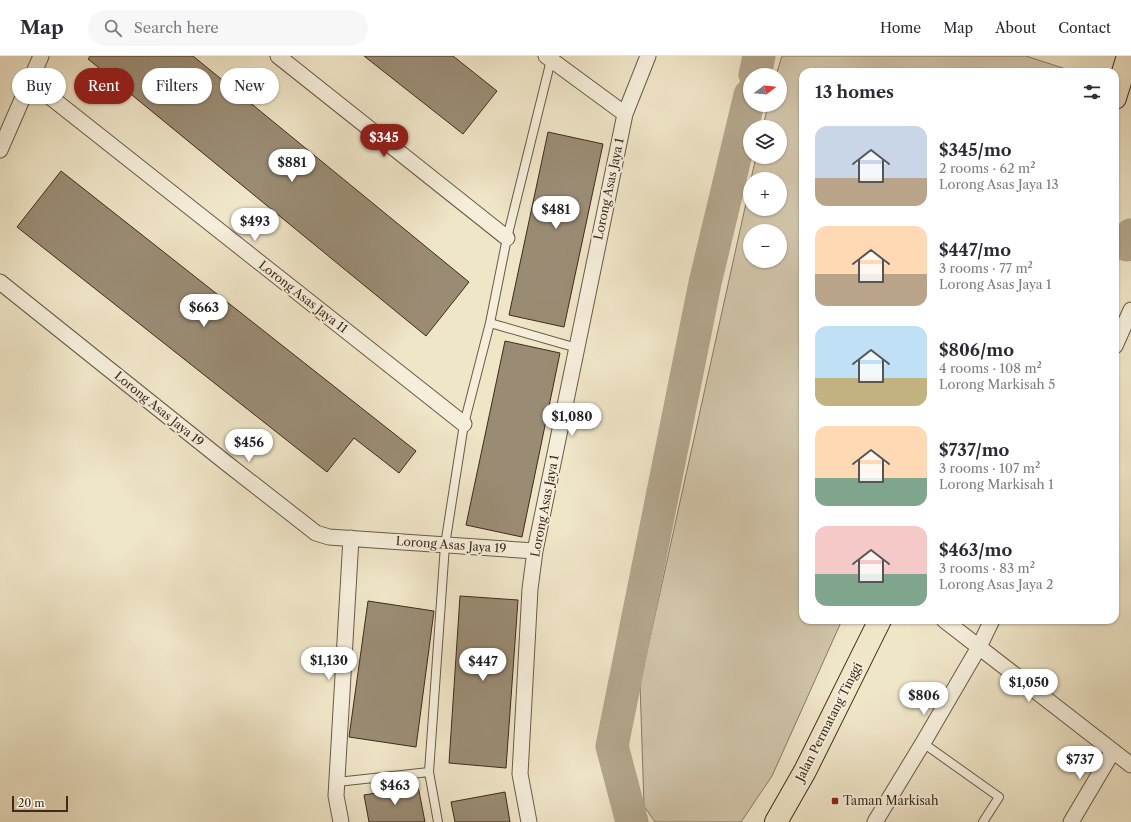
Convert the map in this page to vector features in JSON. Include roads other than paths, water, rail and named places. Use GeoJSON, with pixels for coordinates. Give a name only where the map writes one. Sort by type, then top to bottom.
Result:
{"type":"FeatureCollection","features":[{"type":"Feature","properties":{"kind":"highway"},"geometry":{"type":"LineString","coordinates":[[1119,85],[1128,56]]}},
{"type":"Feature","properties":{"kind":"highway","name":"Jalan Permatang Tinggi"},"geometry":{"type":"LineString","coordinates":[[776,822],[805,771],[878,624]]}},
{"type":"Feature","properties":{"kind":"street"},"geometry":{"type":"LineString","coordinates":[[36,68],[41,56]]}},
{"type":"Feature","properties":{"kind":"street"},"geometry":{"type":"LineString","coordinates":[[278,56],[507,238]]}},
{"type":"Feature","properties":{"kind":"street","name":"Lorong Asas Jaya 1"},"geometry":{"type":"LineString","coordinates":[[529,822],[520,774],[530,589],[535,551],[625,114],[648,56]]}},
{"type":"Feature","properties":{"kind":"street"},"geometry":{"type":"LineString","coordinates":[[548,58],[625,114]]}},
{"type":"Feature","properties":{"kind":"street"},"geometry":{"type":"LineString","coordinates":[[0,150],[20,104]]}},
{"type":"Feature","properties":{"kind":"street","name":"Lorong Asas Jaya 11"},"geometry":{"type":"LineString","coordinates":[[59,104],[464,424]]}},
{"type":"Feature","properties":{"kind":"street","name":"Lorong Asas Jaya 19"},"geometry":{"type":"LineString","coordinates":[[0,282],[225,462],[316,532],[329,537],[535,551]]}},
{"type":"Feature","properties":{"kind":"street"},"geometry":{"type":"LineString","coordinates":[[1119,337],[1131,310]]}},
{"type":"Feature","properties":{"kind":"street"},"geometry":{"type":"LineString","coordinates":[[341,822],[336,796],[351,538]]}},
{"type":"Feature","properties":{"kind":"street"},"geometry":{"type":"LineString","coordinates":[[949,624],[1131,765]]}},
{"type":"Feature","properties":{"kind":"street"},"geometry":{"type":"LineString","coordinates":[[875,822],[980,647],[990,624]]}},
{"type":"Feature","properties":{"kind":"street"},"geometry":{"type":"LineString","coordinates":[[1071,822],[1113,751]]}},
{"type":"Feature","properties":{"kind":"lane"},"geometry":{"type":"LineString","coordinates":[[438,822],[429,772],[445,545],[464,424],[490,322],[507,238],[548,58]]}},
{"type":"Feature","properties":{"kind":"lane"},"geometry":{"type":"LineString","coordinates":[[490,322],[577,348]]}},
{"type":"Feature","properties":{"kind":"lane"},"geometry":{"type":"LineString","coordinates":[[923,743],[999,797],[983,822]]}},
{"type":"Feature","properties":{"kind":"lane"},"geometry":{"type":"LineString","coordinates":[[337,782],[429,772]]}},
{"type":"Feature","properties":{"kind":"waterway"},"geometry":{"type":"LineString","coordinates":[[756,68],[759,56]]}},
{"type":"Feature","properties":{"kind":"waterway"},"geometry":{"type":"LineString","coordinates":[[632,822],[612,746],[705,283],[746,112]]}},
{"type":"Feature","properties":{"kind":"waterway"},"geometry":{"type":"LineString","coordinates":[[1127,245],[1131,235]]}},
{"type":"Feature","properties":{"kind":"place","name":"Taman Markisah"},"geometry":{"type":"Point","coordinates":[835,801]}}]}
